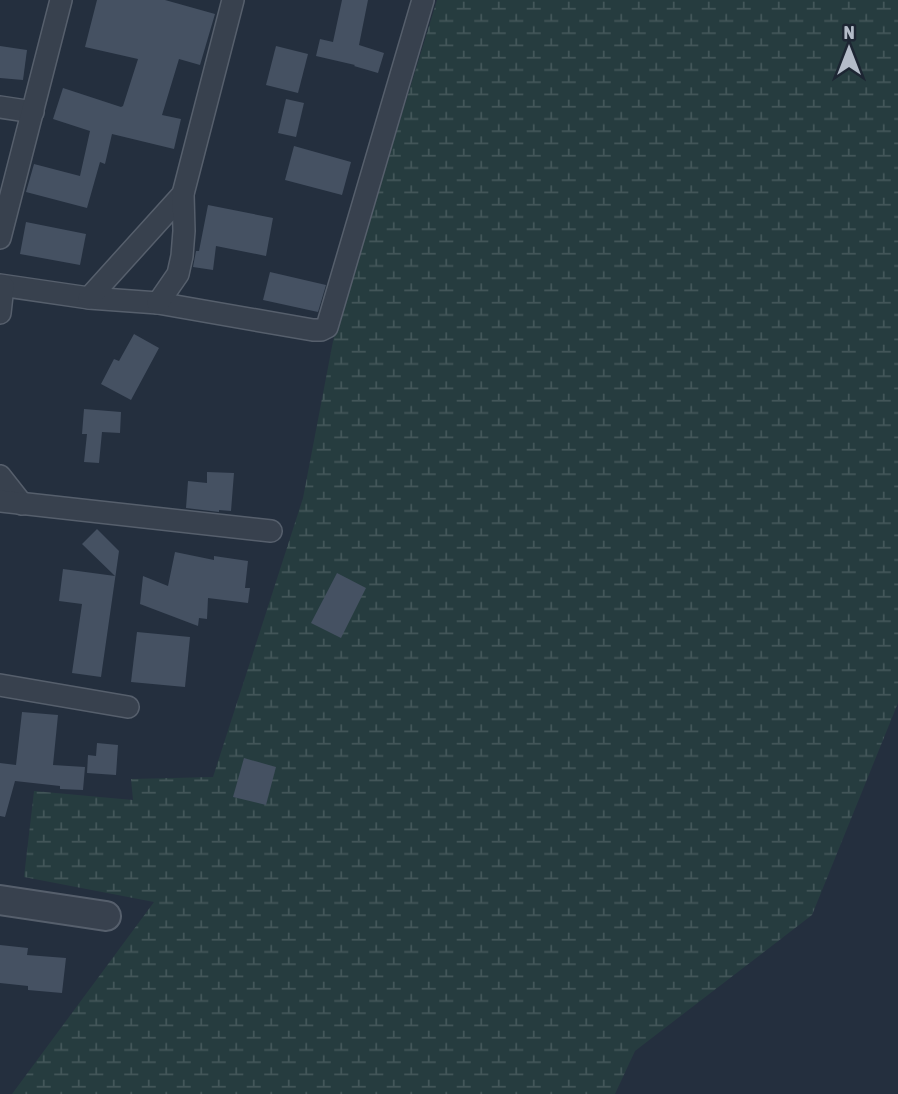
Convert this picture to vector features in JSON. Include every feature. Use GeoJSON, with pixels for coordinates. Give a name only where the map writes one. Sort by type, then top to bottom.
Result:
{"type":"FeatureCollection","features":[{"type":"Feature","properties":{"kind":"street"},"geometry":{"type":"LineString","coordinates":[[159,303],[178,274],[184,231],[183,194],[233,0]]}},
{"type":"Feature","properties":{"kind":"street"},"geometry":{"type":"LineString","coordinates":[[0,313],[1,285],[89,298],[159,303],[313,330],[327,327],[423,0]]}},
{"type":"Feature","properties":{"kind":"street"},"geometry":{"type":"LineString","coordinates":[[0,238],[33,112],[57,1]]}},
{"type":"Feature","properties":{"kind":"street"},"geometry":{"type":"LineString","coordinates":[[0,107],[33,112]]}},
{"type":"Feature","properties":{"kind":"street"},"geometry":{"type":"LineString","coordinates":[[89,298],[183,194]]}},
{"type":"Feature","properties":{"kind":"street"},"geometry":{"type":"LineString","coordinates":[[0,477],[22,504]]}},
{"type":"Feature","properties":{"kind":"street"},"geometry":{"type":"LineString","coordinates":[[0,501],[271,531]]}},
{"type":"Feature","properties":{"kind":"street"},"geometry":{"type":"LineString","coordinates":[[0,685],[128,707]]}},
{"type":"Feature","properties":{"kind":"street"},"geometry":{"type":"LineString","coordinates":[[0,900],[106,916]]}},
{"type":"Feature","properties":{"kind":"green space"},"geometry":{"type":"Polygon","coordinates":[[[437,0],[898,0],[898,703],[812,915],[635,1051],[615,1094],[12,1094],[154,902],[24,877],[34,791],[133,800],[131,779],[213,777],[303,498],[334,336],[437,0]]]}},
{"type":"Feature","properties":{"kind":"building"},"geometry":{"type":"Polygon","coordinates":[[[97,0],[165,0],[215,14],[200,65],[179,59],[162,115],[181,119],[174,149],[112,134],[105,164],[100,162],[87,208],[26,192],[34,164],[80,176],[90,131],[53,119],[63,88],[123,106],[138,59],[85,47],[97,0]]]}},
{"type":"Feature","properties":{"kind":"building"},"geometry":{"type":"Polygon","coordinates":[[[342,0],[368,0],[359,45],[384,53],[378,73],[316,56],[320,39],[333,42],[342,0]]]}},
{"type":"Feature","properties":{"kind":"building"},"geometry":{"type":"Polygon","coordinates":[[[0,46],[27,50],[23,80],[0,78],[0,46]]]}},
{"type":"Feature","properties":{"kind":"building"},"geometry":{"type":"Polygon","coordinates":[[[276,46],[308,54],[298,93],[266,85],[276,46]]]}},
{"type":"Feature","properties":{"kind":"building"},"geometry":{"type":"Polygon","coordinates":[[[286,99],[304,103],[296,137],[278,133],[286,99]]]}},
{"type":"Feature","properties":{"kind":"building"},"geometry":{"type":"Polygon","coordinates":[[[294,146],[351,162],[342,195],[285,180],[294,146]]]}},
{"type":"Feature","properties":{"kind":"building"},"geometry":{"type":"Polygon","coordinates":[[[208,205],[273,218],[266,256],[216,246],[213,270],[193,267],[208,205]]]}},
{"type":"Feature","properties":{"kind":"building"},"geometry":{"type":"Polygon","coordinates":[[[26,222],[86,234],[80,265],[20,254],[26,222]]]}},
{"type":"Feature","properties":{"kind":"building"},"geometry":{"type":"Polygon","coordinates":[[[270,272],[326,285],[318,312],[263,300],[270,272]]]}},
{"type":"Feature","properties":{"kind":"building"},"geometry":{"type":"Polygon","coordinates":[[[134,334],[159,348],[131,400],[101,384],[114,359],[119,361],[134,334]]]}},
{"type":"Feature","properties":{"kind":"building"},"geometry":{"type":"Polygon","coordinates":[[[84,409],[121,412],[120,433],[102,432],[99,463],[84,462],[87,434],[82,434],[84,409]]]}},
{"type":"Feature","properties":{"kind":"building"},"geometry":{"type":"Polygon","coordinates":[[[207,472],[234,473],[231,511],[186,508],[188,481],[207,483],[207,472]]]}},
{"type":"Feature","properties":{"kind":"building"},"geometry":{"type":"Polygon","coordinates":[[[97,529],[119,551],[101,677],[72,673],[82,604],[59,601],[63,569],[115,576],[82,544],[97,529]]]}},
{"type":"Feature","properties":{"kind":"building"},"geometry":{"type":"Polygon","coordinates":[[[175,552],[214,560],[214,556],[248,561],[245,588],[250,588],[248,603],[208,598],[207,619],[199,618],[198,626],[140,604],[143,576],[168,586],[175,552]]]}},
{"type":"Feature","properties":{"kind":"building"},"geometry":{"type":"Polygon","coordinates":[[[337,573],[366,588],[341,638],[311,623],[337,573]]]}},
{"type":"Feature","properties":{"kind":"building"},"geometry":{"type":"Polygon","coordinates":[[[137,632],[190,637],[185,687],[131,682],[137,632]]]}},
{"type":"Feature","properties":{"kind":"building"},"geometry":{"type":"Polygon","coordinates":[[[22,712],[58,715],[53,765],[85,767],[83,790],[15,781],[5,817],[0,816],[0,763],[16,765],[22,712]]]}},
{"type":"Feature","properties":{"kind":"building"},"geometry":{"type":"Polygon","coordinates":[[[97,743],[118,745],[116,775],[87,773],[88,755],[96,756],[97,743]]]}},
{"type":"Feature","properties":{"kind":"building"},"geometry":{"type":"Polygon","coordinates":[[[244,758],[276,767],[266,805],[233,797],[244,758]]]}},
{"type":"Feature","properties":{"kind":"building"},"geometry":{"type":"Polygon","coordinates":[[[0,945],[28,948],[27,955],[66,958],[62,993],[28,990],[28,986],[0,983],[0,945]]]}}]}
